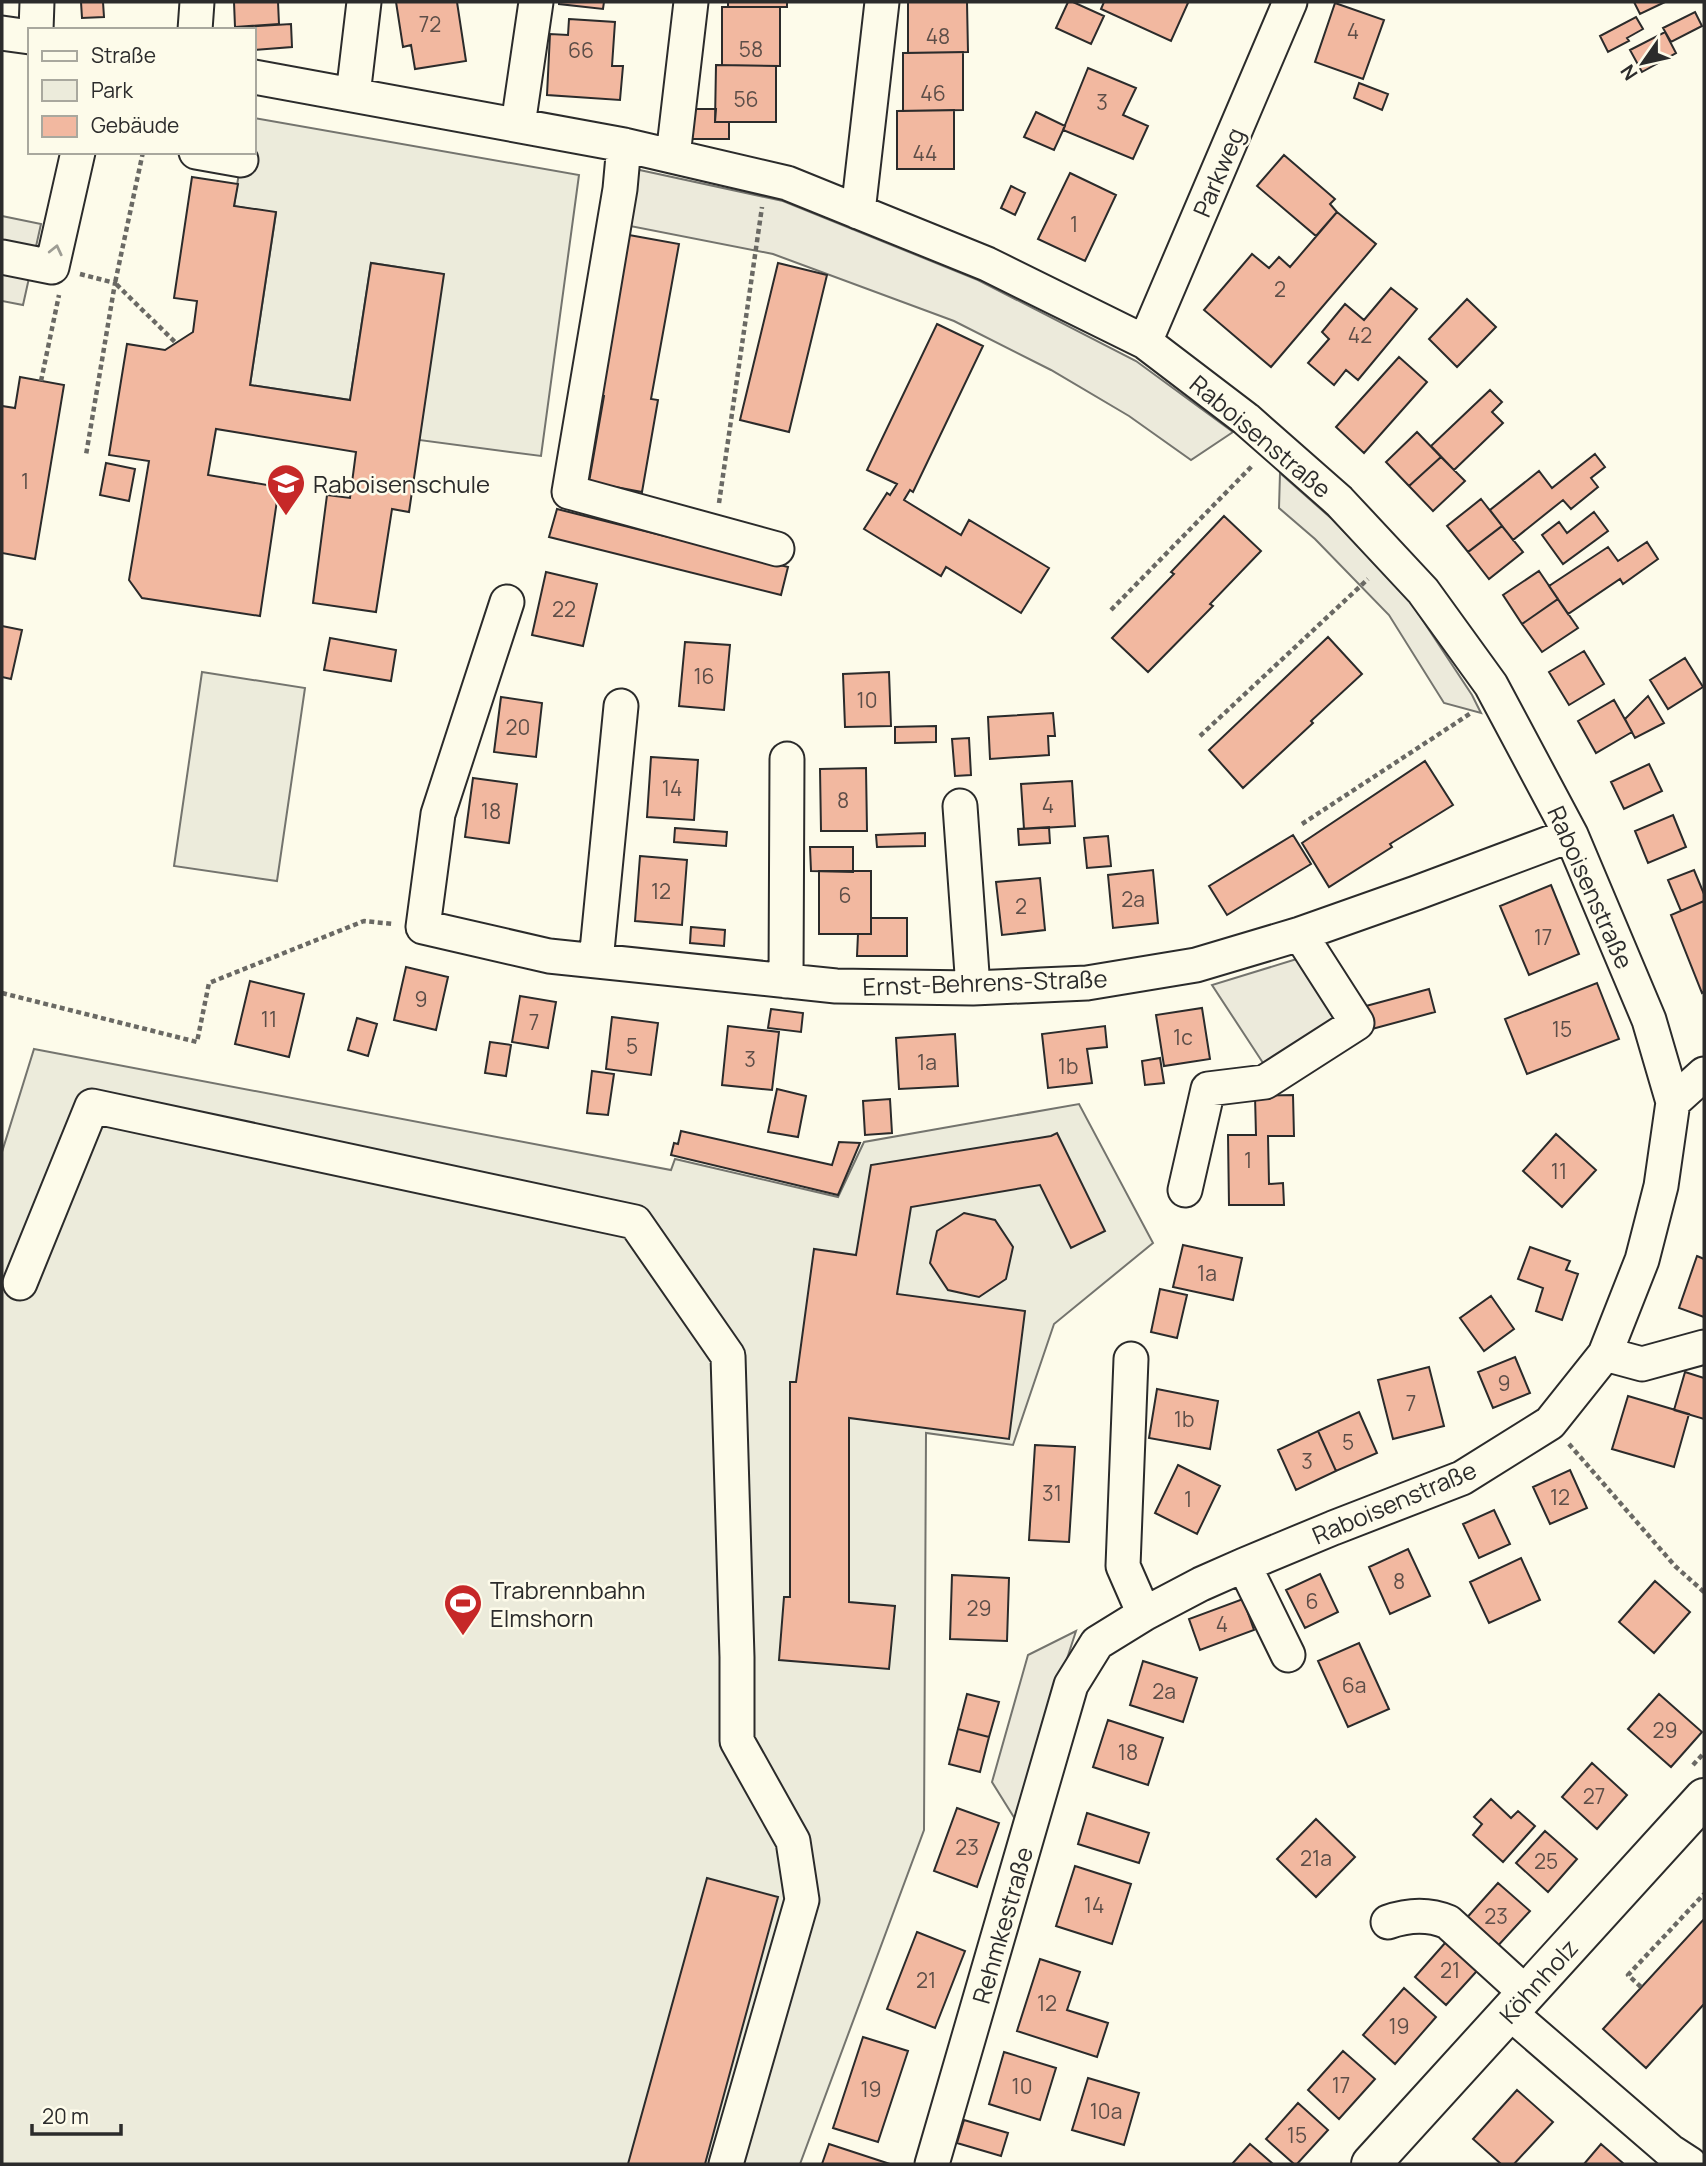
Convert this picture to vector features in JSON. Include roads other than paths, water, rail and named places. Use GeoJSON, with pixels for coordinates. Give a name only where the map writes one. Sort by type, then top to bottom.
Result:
{"type":"FeatureCollection","features":[{"type":"Feature","properties":{"kind":"main road","name":"Köhnholz"},"geometry":{"type":"LineString","coordinates":[[1371,2164],[1704,1798]]}},
{"type":"Feature","properties":{"kind":"street"},"geometry":{"type":"LineString","coordinates":[[36,28],[37,2]]}},
{"type":"Feature","properties":{"kind":"street"},"geometry":{"type":"LineString","coordinates":[[195,28],[197,2]]}},
{"type":"Feature","properties":{"kind":"street"},"geometry":{"type":"LineString","coordinates":[[353,95],[364,2]]}},
{"type":"Feature","properties":{"kind":"street"},"geometry":{"type":"LineString","coordinates":[[517,125],[536,2]]}},
{"type":"Feature","properties":{"kind":"street"},"geometry":{"type":"LineString","coordinates":[[673,156],[691,2]]}},
{"type":"Feature","properties":{"kind":"street"},"geometry":{"type":"LineString","coordinates":[[858,212],[882,2]]}},
{"type":"Feature","properties":{"kind":"street","name":"Parkweg"},"geometry":{"type":"LineString","coordinates":[[1145,342],[1290,2]]}},
{"type":"Feature","properties":{"kind":"street"},"geometry":{"type":"LineString","coordinates":[[2,33],[28,37]]}},
{"type":"Feature","properties":{"kind":"street","name":"Raboisenstraße"},"geometry":{"type":"LineString","coordinates":[[256,77],[624,145],[787,183],[987,264],[1145,342],[1245,419],[1339,501],[1423,591],[1496,695],[1571,835],[1649,1020],[1673,1102],[1661,1186],[1642,1260],[1605,1354],[1550,1423],[1462,1478],[1244,1565],[1144,1614],[1097,1643],[1071,1685]]}},
{"type":"Feature","properties":{"kind":"street"},"geometry":{"type":"LineString","coordinates":[[624,145],[620,189],[569,492],[777,550]]}},
{"type":"Feature","properties":{"kind":"street"},"geometry":{"type":"LineString","coordinates":[[2,257],[57,269],[78,154]]}},
{"type":"Feature","properties":{"kind":"street"},"geometry":{"type":"LineString","coordinates":[[207,154],[241,160]]}},
{"type":"Feature","properties":{"kind":"street","name":"Ernst-Behrens-Straße"},"geometry":{"type":"LineString","coordinates":[[507,602],[438,814],[423,927],[549,956],[836,986],[973,988],[1087,983],[1196,965],[1300,934],[1416,894],[1571,835]]}},
{"type":"Feature","properties":{"kind":"street"},"geometry":{"type":"LineString","coordinates":[[596,961],[621,706]]}},
{"type":"Feature","properties":{"kind":"street"},"geometry":{"type":"LineString","coordinates":[[786,981],[787,759]]}},
{"type":"Feature","properties":{"kind":"street"},"geometry":{"type":"LineString","coordinates":[[960,806],[973,988]]}},
{"type":"Feature","properties":{"kind":"street"},"geometry":{"type":"LineString","coordinates":[[1185,1190],[1208,1089],[1265,1082],[1357,1023],[1300,934]]}},
{"type":"Feature","properties":{"kind":"street"},"geometry":{"type":"LineString","coordinates":[[1673,1102],[1704,1074]]}},
{"type":"Feature","properties":{"kind":"street"},"geometry":{"type":"LineString","coordinates":[[20,1283],[92,1106],[635,1222],[727,1356],[737,1657],[737,1741],[793,1841],[802,1900],[726,2164]]}},
{"type":"Feature","properties":{"kind":"street"},"geometry":{"type":"LineString","coordinates":[[1605,1354],[1642,1364],[1704,1347]]}},
{"type":"Feature","properties":{"kind":"street"},"geometry":{"type":"LineString","coordinates":[[1131,1359],[1123,1566],[1144,1614]]}},
{"type":"Feature","properties":{"kind":"street"},"geometry":{"type":"LineString","coordinates":[[1244,1565],[1288,1655]]}},
{"type":"Feature","properties":{"kind":"street","name":"Rehmkestraße"},"geometry":{"type":"LineString","coordinates":[[932,2164],[1071,1685]]}},
{"type":"Feature","properties":{"kind":"street"},"geometry":{"type":"LineString","coordinates":[[1388,1922],[1412,1916],[1438,1918],[1448,1922],[1518,2003],[1670,2151],[1690,2164]]}},
{"type":"Feature","properties":{"kind":"place","name":"Raboisenschule"},"geometry":{"type":"Point","coordinates":[286,517]}},
{"type":"Feature","properties":{"kind":"place","name":"Trabrennbahn Elmshorn"},"geometry":{"type":"Point","coordinates":[463,1637]}}]}
